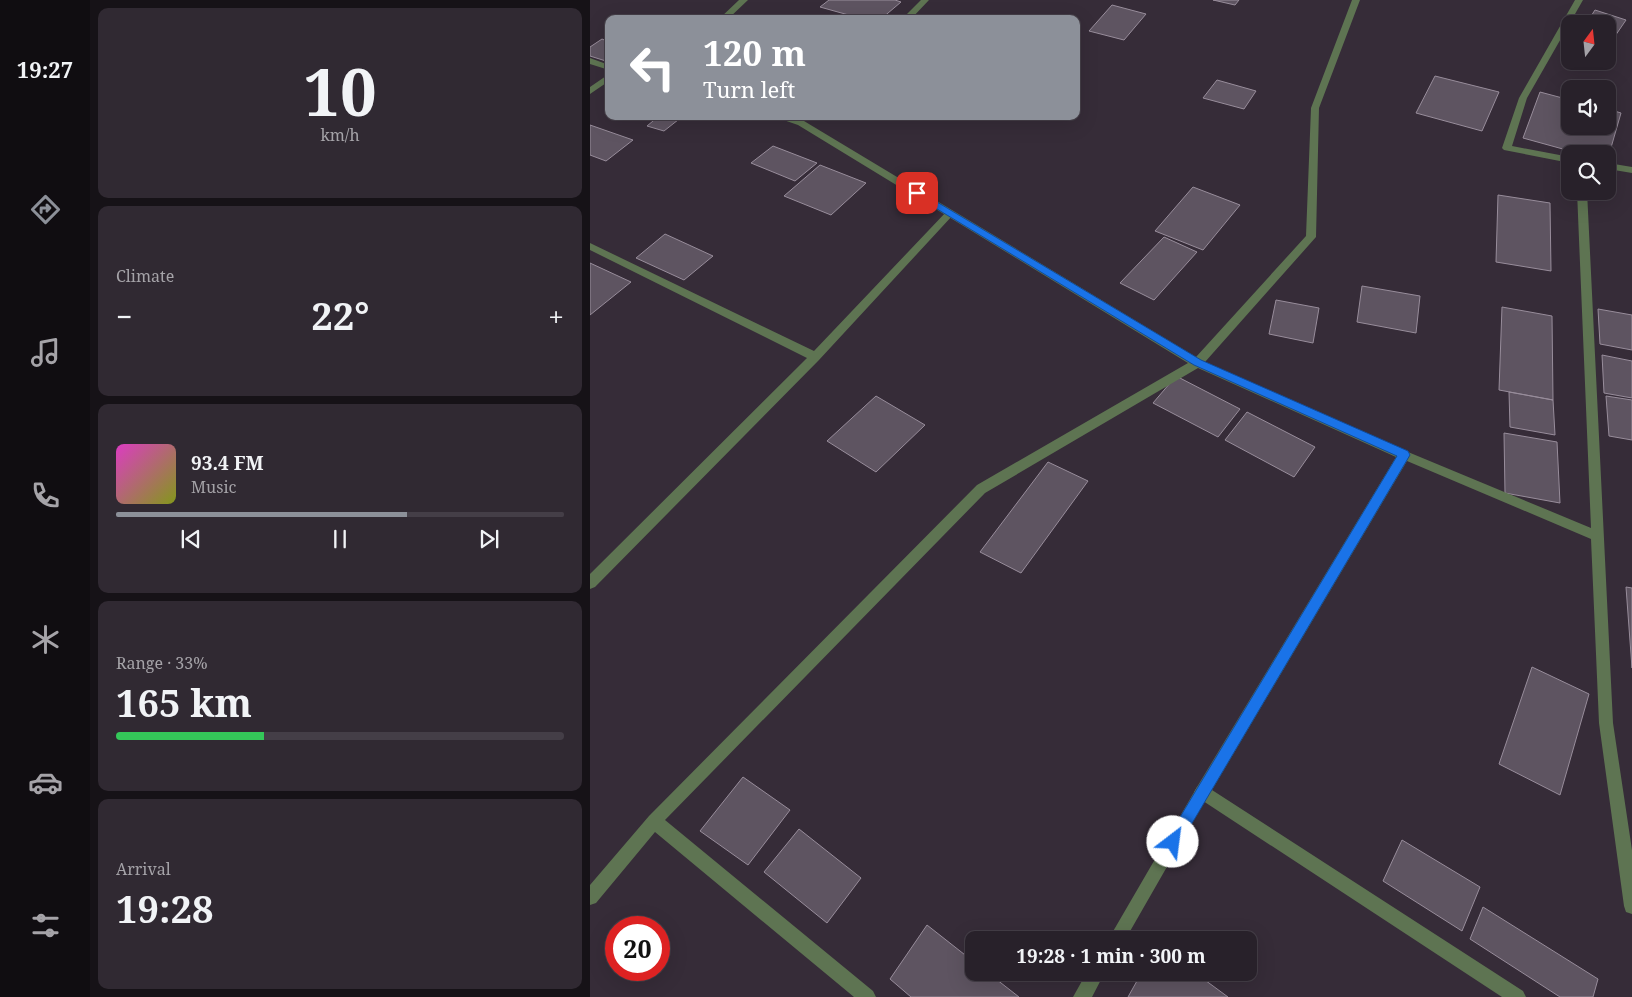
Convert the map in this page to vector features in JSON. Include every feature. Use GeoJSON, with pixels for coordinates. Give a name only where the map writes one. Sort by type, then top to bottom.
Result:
{"type":"FeatureCollection","features":[{"type":"Feature","properties":{"kind":"street"},"geometry":{"type":"LineString","coordinates":[[727,15],[744,0]]}},
{"type":"Feature","properties":{"kind":"street"},"geometry":{"type":"LineString","coordinates":[[910,15],[925,0]]}},
{"type":"Feature","properties":{"kind":"street"},"geometry":{"type":"LineString","coordinates":[[590,897],[654,821],[980,489],[1198,363],[1310,237],[1315,108],[1356,0]]}},
{"type":"Feature","properties":{"kind":"street"},"geometry":{"type":"LineString","coordinates":[[1561,158],[1507,148],[1523,98],[1579,0]]}},
{"type":"Feature","properties":{"kind":"street"},"geometry":{"type":"LineString","coordinates":[[590,61],[605,67]]}},
{"type":"Feature","properties":{"kind":"street"},"geometry":{"type":"LineString","coordinates":[[590,91],[605,80]]}},
{"type":"Feature","properties":{"kind":"street"},"geometry":{"type":"LineString","coordinates":[[805,120],[950,213],[1198,363],[1404,455],[1597,536]]}},
{"type":"Feature","properties":{"kind":"street"},"geometry":{"type":"LineString","coordinates":[[1616,167],[1632,170]]}},
{"type":"Feature","properties":{"kind":"street"},"geometry":{"type":"LineString","coordinates":[[1582,200],[1606,723],[1632,906]]}},
{"type":"Feature","properties":{"kind":"street"},"geometry":{"type":"LineString","coordinates":[[590,583],[815,357],[950,213]]}},
{"type":"Feature","properties":{"kind":"street"},"geometry":{"type":"LineString","coordinates":[[590,246],[815,357]]}},
{"type":"Feature","properties":{"kind":"street"},"geometry":{"type":"LineString","coordinates":[[1121,931],[1202,792],[1404,455]]}},
{"type":"Feature","properties":{"kind":"street"},"geometry":{"type":"LineString","coordinates":[[1202,792],[1517,997]]}},
{"type":"Feature","properties":{"kind":"street"},"geometry":{"type":"LineString","coordinates":[[654,821],[867,997]]}},
{"type":"Feature","properties":{"kind":"street"},"geometry":{"type":"LineString","coordinates":[[1082,997],[1092,981]]}},
{"type":"Feature","properties":{"kind":"building"},"geometry":{"type":"Polygon","coordinates":[[[829,0],[895,0],[901,2],[886,15],[849,15],[820,7],[829,0]]]}},
{"type":"Feature","properties":{"kind":"building"},"geometry":{"type":"Polygon","coordinates":[[[1213,0],[1239,0],[1235,5],[1213,0]]]}},
{"type":"Feature","properties":{"kind":"building"},"geometry":{"type":"Polygon","coordinates":[[[1112,5],[1146,14],[1124,40],[1089,31],[1112,5]]]}},
{"type":"Feature","properties":{"kind":"building"},"geometry":{"type":"Polygon","coordinates":[[[1595,10],[1610,15],[1592,15],[1595,10]]]}},
{"type":"Feature","properties":{"kind":"building"},"geometry":{"type":"Polygon","coordinates":[[[1616,17],[1626,20],[1616,35],[1616,17]]]}},
{"type":"Feature","properties":{"kind":"building"},"geometry":{"type":"Polygon","coordinates":[[[602,39],[605,40],[605,61],[590,56],[590,47],[602,39]]]}},
{"type":"Feature","properties":{"kind":"building"},"geometry":{"type":"Polygon","coordinates":[[[1435,76],[1499,92],[1482,131],[1416,113],[1435,76]]]}},
{"type":"Feature","properties":{"kind":"building"},"geometry":{"type":"Polygon","coordinates":[[[1217,80],[1256,91],[1244,109],[1203,98],[1217,80]]]}},
{"type":"Feature","properties":{"kind":"building"},"geometry":{"type":"Polygon","coordinates":[[[1540,92],[1561,98],[1561,135],[1615,135],[1612,145],[1561,145],[1561,148],[1523,138],[1540,92]]]}},
{"type":"Feature","properties":{"kind":"building"},"geometry":{"type":"Polygon","coordinates":[[[1616,111],[1621,113],[1616,130],[1616,111]]]}},
{"type":"Feature","properties":{"kind":"building"},"geometry":{"type":"Polygon","coordinates":[[[654,120],[678,120],[664,131],[647,126],[654,120]]]}},
{"type":"Feature","properties":{"kind":"building"},"geometry":{"type":"Polygon","coordinates":[[[590,125],[633,140],[606,161],[590,155],[590,125]]]}},
{"type":"Feature","properties":{"kind":"building"},"geometry":{"type":"Polygon","coordinates":[[[773,146],[817,163],[795,181],[751,163],[773,146]]]}},
{"type":"Feature","properties":{"kind":"building"},"geometry":{"type":"Polygon","coordinates":[[[820,165],[866,183],[831,215],[784,196],[820,165]]]}},
{"type":"Feature","properties":{"kind":"building"},"geometry":{"type":"Polygon","coordinates":[[[1193,187],[1240,205],[1203,250],[1155,231],[1193,187]]]}},
{"type":"Feature","properties":{"kind":"building"},"geometry":{"type":"Polygon","coordinates":[[[1498,195],[1550,203],[1551,271],[1496,262],[1498,195]]]}},
{"type":"Feature","properties":{"kind":"building"},"geometry":{"type":"Polygon","coordinates":[[[665,234],[713,256],[684,280],[636,258],[665,234]]]}},
{"type":"Feature","properties":{"kind":"building"},"geometry":{"type":"Polygon","coordinates":[[[1164,237],[1197,252],[1154,300],[1120,283],[1164,237]]]}},
{"type":"Feature","properties":{"kind":"building"},"geometry":{"type":"Polygon","coordinates":[[[590,263],[631,282],[590,315],[590,263]]]}},
{"type":"Feature","properties":{"kind":"building"},"geometry":{"type":"Polygon","coordinates":[[[1362,286],[1420,296],[1416,333],[1357,322],[1362,286]]]}},
{"type":"Feature","properties":{"kind":"building"},"geometry":{"type":"Polygon","coordinates":[[[1276,300],[1319,308],[1313,343],[1269,334],[1276,300]]]}},
{"type":"Feature","properties":{"kind":"building"},"geometry":{"type":"Polygon","coordinates":[[[1502,307],[1552,316],[1553,400],[1499,390],[1502,307]]]}},
{"type":"Feature","properties":{"kind":"building"},"geometry":{"type":"Polygon","coordinates":[[[1598,309],[1632,315],[1632,350],[1600,344],[1598,309]]]}},
{"type":"Feature","properties":{"kind":"building"},"geometry":{"type":"Polygon","coordinates":[[[1602,355],[1632,361],[1632,398],[1604,393],[1602,355]]]}},
{"type":"Feature","properties":{"kind":"building"},"geometry":{"type":"Polygon","coordinates":[[[1176,376],[1240,409],[1218,437],[1153,403],[1176,376]]]}},
{"type":"Feature","properties":{"kind":"building"},"geometry":{"type":"Polygon","coordinates":[[[1509,392],[1553,400],[1555,435],[1510,427],[1509,392]]]}},
{"type":"Feature","properties":{"kind":"building"},"geometry":{"type":"Polygon","coordinates":[[[876,396],[925,425],[876,472],[827,441],[876,396]]]}},
{"type":"Feature","properties":{"kind":"building"},"geometry":{"type":"Polygon","coordinates":[[[1606,396],[1632,400],[1632,440],[1609,436],[1606,396]]]}},
{"type":"Feature","properties":{"kind":"building"},"geometry":{"type":"Polygon","coordinates":[[[1247,412],[1315,447],[1294,477],[1225,440],[1247,412]]]}},
{"type":"Feature","properties":{"kind":"building"},"geometry":{"type":"Polygon","coordinates":[[[1504,433],[1557,442],[1560,503],[1505,493],[1504,433]]]}},
{"type":"Feature","properties":{"kind":"building"},"geometry":{"type":"Polygon","coordinates":[[[1048,462],[1088,481],[1021,573],[980,552],[1048,462]]]}},
{"type":"Feature","properties":{"kind":"building"},"geometry":{"type":"Polygon","coordinates":[[[1626,587],[1632,588],[1632,668],[1626,587]]]}},
{"type":"Feature","properties":{"kind":"building"},"geometry":{"type":"Polygon","coordinates":[[[1532,667],[1589,694],[1560,795],[1499,764],[1532,667]]]}},
{"type":"Feature","properties":{"kind":"building"},"geometry":{"type":"Polygon","coordinates":[[[743,777],[790,810],[748,865],[700,831],[743,777]]]}},
{"type":"Feature","properties":{"kind":"building"},"geometry":{"type":"Polygon","coordinates":[[[799,829],[861,878],[827,923],[764,872],[799,829]]]}},
{"type":"Feature","properties":{"kind":"building"},"geometry":{"type":"Polygon","coordinates":[[[1402,840],[1480,887],[1462,931],[1383,881],[1402,840]]]}},
{"type":"Feature","properties":{"kind":"building"},"geometry":{"type":"Polygon","coordinates":[[[1483,907],[1598,979],[1593,997],[1560,997],[1470,939],[1483,907]]]}},
{"type":"Feature","properties":{"kind":"building"},"geometry":{"type":"Polygon","coordinates":[[[927,925],[965,955],[965,981],[999,981],[1019,997],[911,997],[890,979],[927,925]]]}},
{"type":"Feature","properties":{"kind":"building"},"geometry":{"type":"Polygon","coordinates":[[[1137,981],[1206,981],[1228,997],[1128,997],[1137,981]]]}},
{"type":"Feature","properties":{"kind":"route"},"geometry":{"type":"LineString","coordinates":[[917,193],[1198,363],[1404,455],[1173,842]]}}]}
